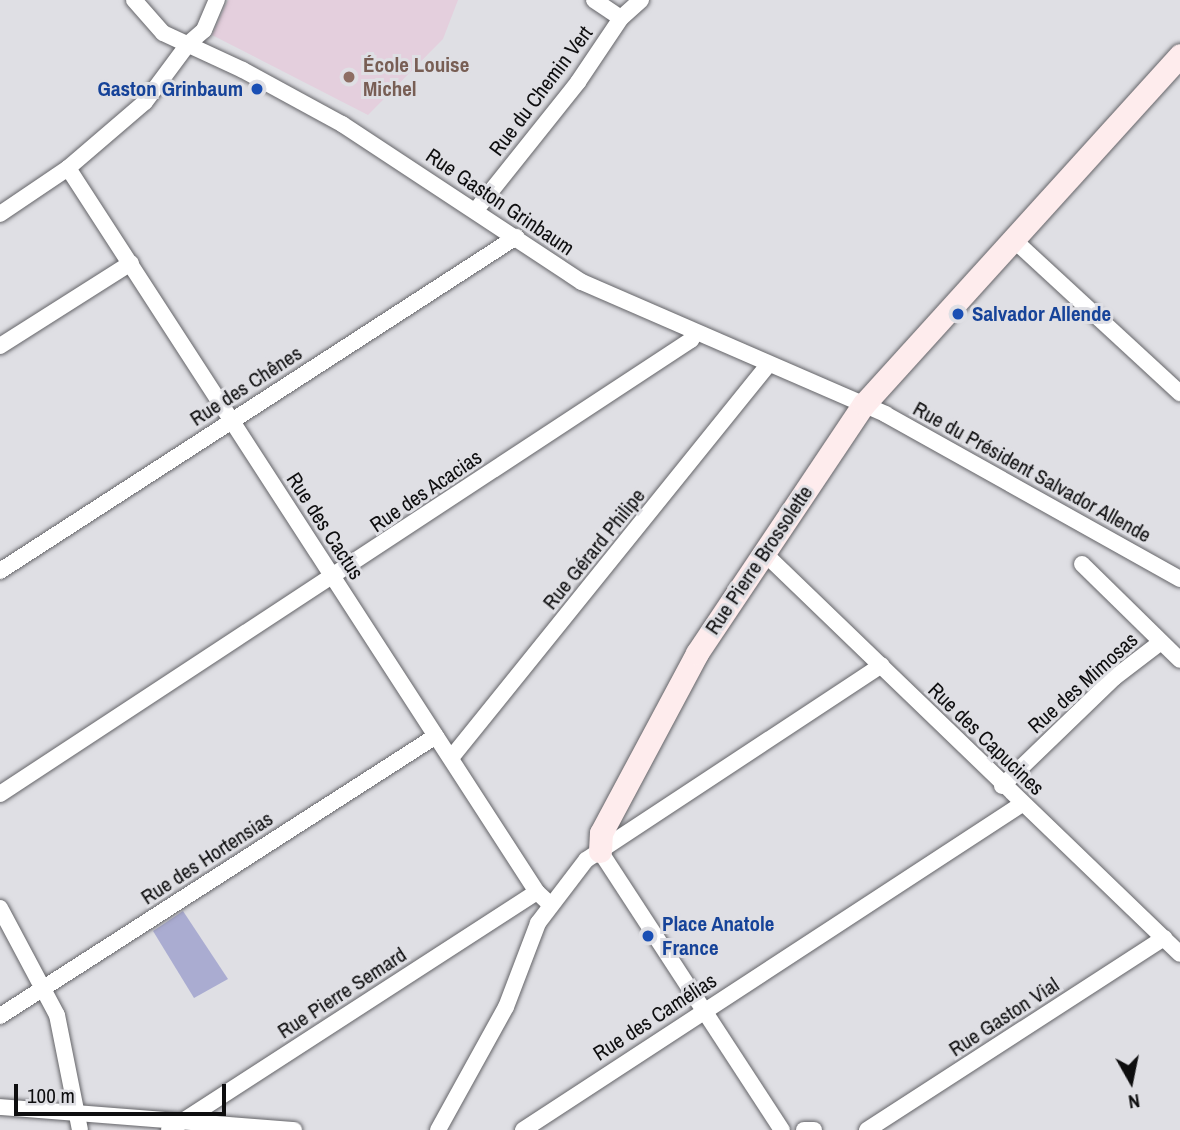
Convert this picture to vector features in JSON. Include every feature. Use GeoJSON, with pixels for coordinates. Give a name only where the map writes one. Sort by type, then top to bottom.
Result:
{"type":"FeatureCollection","features":[{"type":"Feature","properties":{"kind":"street","name":"Rue Gaston Grinbaum"},"geometry":{"type":"LineString","coordinates":[[134,0],[163,33],[342,124],[516,236],[582,282],[768,365],[864,404]]}},
{"type":"Feature","properties":{"kind":"street"},"geometry":{"type":"LineString","coordinates":[[0,214],[68,168],[145,102],[188,44],[204,30],[217,0]]}},
{"type":"Feature","properties":{"kind":"street"},"geometry":{"type":"LineString","coordinates":[[594,0],[621,18]]}},
{"type":"Feature","properties":{"kind":"street","name":"Rue du Chemin Vert"},"geometry":{"type":"LineString","coordinates":[[476,210],[578,82],[621,18],[641,0]]}},
{"type":"Feature","properties":{"kind":"street","name":"Rue Pierre Brossolette"},"geometry":{"type":"LineString","coordinates":[[600,850],[601,833],[697,653],[864,404],[1179,61]]}},
{"type":"Feature","properties":{"kind":"street","name":"Rue des Cactus"},"geometry":{"type":"LineString","coordinates":[[68,168],[537,892],[550,904]]}},
{"type":"Feature","properties":{"kind":"street","name":"Rue des Chênes"},"geometry":{"type":"LineString","coordinates":[[0,571],[516,236]]}},
{"type":"Feature","properties":{"kind":"street"},"geometry":{"type":"LineString","coordinates":[[1014,240],[1180,393]]}},
{"type":"Feature","properties":{"kind":"street"},"geometry":{"type":"LineString","coordinates":[[0,346],[131,263]]}},
{"type":"Feature","properties":{"kind":"street","name":"Rue des Acacias"},"geometry":{"type":"LineString","coordinates":[[0,794],[691,340],[695,333]]}},
{"type":"Feature","properties":{"kind":"street","name":"Rue Gérard Philipe"},"geometry":{"type":"LineString","coordinates":[[451,758],[768,365]]}},
{"type":"Feature","properties":{"kind":"street","name":"Rue du Président Salvador Allende"},"geometry":{"type":"LineString","coordinates":[[864,404],[1180,579]]}},
{"type":"Feature","properties":{"kind":"street","name":"Rue des Capucines"},"geometry":{"type":"LineString","coordinates":[[763,552],[882,665],[1002,786],[1180,954]]}},
{"type":"Feature","properties":{"kind":"street","name":"Rue des Mimosas"},"geometry":{"type":"LineString","coordinates":[[1082,564],[1180,660]]}},
{"type":"Feature","properties":{"kind":"street","name":"Rue des Mimosas"},"geometry":{"type":"LineString","coordinates":[[1002,786],[1114,678],[1161,642]]}},
{"type":"Feature","properties":{"kind":"street"},"geometry":{"type":"LineString","coordinates":[[438,1130],[506,1007],[538,923],[586,860],[882,665]]}},
{"type":"Feature","properties":{"kind":"street","name":"Rue des Hortensias"},"geometry":{"type":"LineString","coordinates":[[0,1016],[436,736]]}},
{"type":"Feature","properties":{"kind":"street","name":"Rue des Camélias"},"geometry":{"type":"LineString","coordinates":[[523,1130],[1022,804]]}},
{"type":"Feature","properties":{"kind":"street"},"geometry":{"type":"LineString","coordinates":[[600,850],[782,1130]]}},
{"type":"Feature","properties":{"kind":"street","name":"Rue Pierre Semard"},"geometry":{"type":"LineString","coordinates":[[169,1130],[537,892]]}},
{"type":"Feature","properties":{"kind":"street"},"geometry":{"type":"LineString","coordinates":[[0,908],[57,1015],[79,1122]]}},
{"type":"Feature","properties":{"kind":"street","name":"Rue Gaston Vial"},"geometry":{"type":"LineString","coordinates":[[867,1130],[1164,939]]}},
{"type":"Feature","properties":{"kind":"street"},"geometry":{"type":"LineString","coordinates":[[0,1107],[79,1122],[184,1121],[294,1130]]}},
{"type":"Feature","properties":{"kind":"street"},"geometry":{"type":"LineString","coordinates":[[804,1130],[814,1130]]}},
{"type":"Feature","properties":{"kind":"shaded area","name":"École Louise Michel"},"geometry":{"type":"Polygon","coordinates":[[[228,0],[458,0],[443,39],[368,115],[212,35],[228,0]]]}},
{"type":"Feature","properties":{"kind":"shaded area"},"geometry":{"type":"Polygon","coordinates":[[[183,911],[228,979],[194,998],[153,931],[183,911]]]}},
{"type":"Feature","properties":{"kind":"place","name":"École Louise Michel"},"geometry":{"type":"Point","coordinates":[349,77]}},
{"type":"Feature","properties":{"kind":"place","name":"Gaston Grinbaum"},"geometry":{"type":"Point","coordinates":[257,89]}},
{"type":"Feature","properties":{"kind":"place","name":"Salvador Allende"},"geometry":{"type":"Point","coordinates":[958,314]}},
{"type":"Feature","properties":{"kind":"place","name":"Place Anatole France"},"geometry":{"type":"Point","coordinates":[648,936]}}]}
